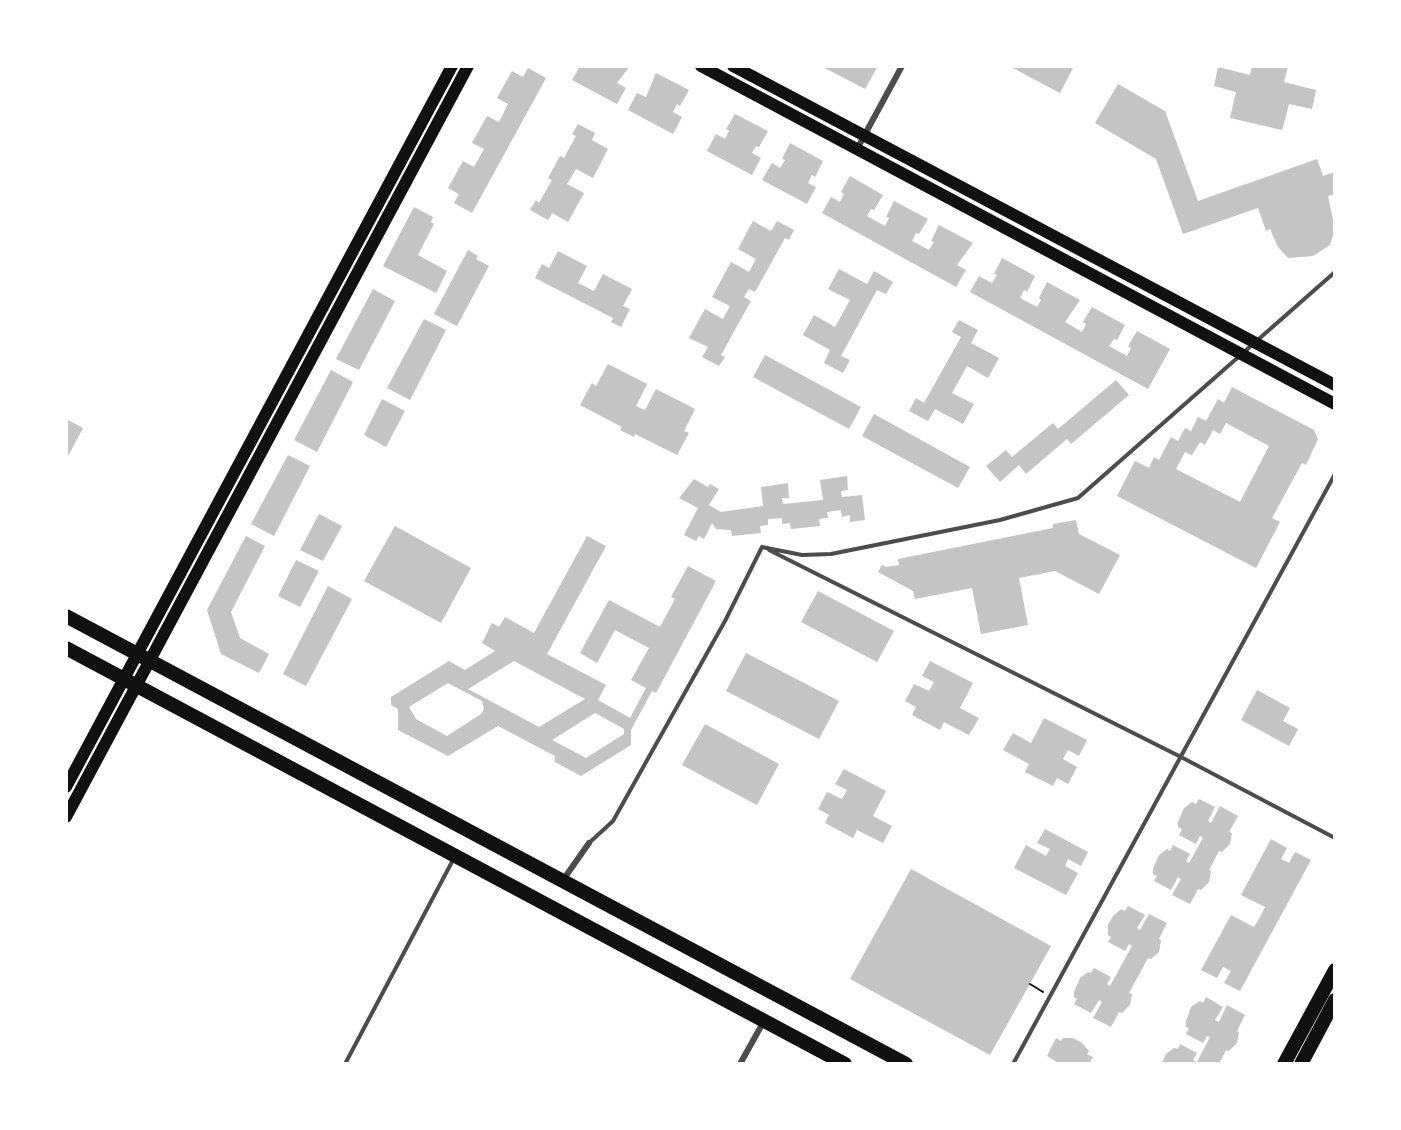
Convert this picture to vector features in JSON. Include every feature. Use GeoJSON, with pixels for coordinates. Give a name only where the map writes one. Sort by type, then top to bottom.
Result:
{"type":"FeatureCollection","features":[{"type":"Feature","properties":{"kind":"main road"},"geometry":{"type":"LineString","coordinates":[[144,657],[452,66]]}},
{"type":"Feature","properties":{"kind":"main road"},"geometry":{"type":"LineString","coordinates":[[66,787],[144,657],[468,66]]}},
{"type":"Feature","properties":{"kind":"main road"},"geometry":{"type":"LineString","coordinates":[[701,66],[1335,404]]}},
{"type":"Feature","properties":{"kind":"main road"},"geometry":{"type":"LineString","coordinates":[[733,66],[1335,385]]}},
{"type":"Feature","properties":{"kind":"main road"},"geometry":{"type":"LineString","coordinates":[[66,616],[906,1064]]}},
{"type":"Feature","properties":{"kind":"main road"},"geometry":{"type":"LineString","coordinates":[[66,648],[845,1064]]}},
{"type":"Feature","properties":{"kind":"main road"},"geometry":{"type":"LineString","coordinates":[[66,817],[130,682]]}},
{"type":"Feature","properties":{"kind":"main road"},"geometry":{"type":"LineString","coordinates":[[1284,1064],[1335,970]]}},
{"type":"Feature","properties":{"kind":"main road"},"geometry":{"type":"LineString","coordinates":[[1301,1064],[1333,1009]]}},
{"type":"Feature","properties":{"kind":"street"},"geometry":{"type":"LineString","coordinates":[[857,149],[902,66]]}},
{"type":"Feature","properties":{"kind":"street"},"geometry":{"type":"LineString","coordinates":[[563,881],[589,843]]}},
{"type":"Feature","properties":{"kind":"street"},"geometry":{"type":"LineString","coordinates":[[740,1064],[764,1021]]}},
{"type":"Feature","properties":{"kind":"lane"},"geometry":{"type":"LineString","coordinates":[[762,547],[802,555],[831,554],[1000,520],[1078,498],[1335,272]]}},
{"type":"Feature","properties":{"kind":"lane"},"geometry":{"type":"LineString","coordinates":[[1013,1064],[1335,474]]}},
{"type":"Feature","properties":{"kind":"lane"},"geometry":{"type":"LineString","coordinates":[[762,547],[1180,757],[1335,838]]}},
{"type":"Feature","properties":{"kind":"lane"},"geometry":{"type":"LineString","coordinates":[[589,843],[613,821],[725,621],[762,547]]}},
{"type":"Feature","properties":{"kind":"lane"},"geometry":{"type":"LineString","coordinates":[[345,1064],[455,856]]}},
{"type":"Feature","properties":{"kind":"path"},"geometry":{"type":"LineString","coordinates":[[1030,984],[1050,995]]}},
{"type":"Feature","properties":{"kind":"building"},"geometry":{"type":"Polygon","coordinates":[[[580,66],[630,66],[617,83],[626,88],[617,104],[572,80],[580,66]]]}},
{"type":"Feature","properties":{"kind":"building"},"geometry":{"type":"Polygon","coordinates":[[[821,66],[878,66],[865,89],[821,66]]]}},
{"type":"Feature","properties":{"kind":"building"},"geometry":{"type":"Polygon","coordinates":[[[1009,66],[1074,66],[1060,93],[1009,66]]]}},
{"type":"Feature","properties":{"kind":"building"},"geometry":{"type":"Polygon","coordinates":[[[1252,66],[1288,66],[1284,82],[1316,90],[1312,109],[1289,104],[1282,130],[1230,118],[1236,92],[1214,86],[1218,67],[1250,75],[1252,66]]]}},
{"type":"Feature","properties":{"kind":"building"},"geometry":{"type":"Polygon","coordinates":[[[528,68],[546,78],[472,213],[454,203],[459,194],[448,188],[463,161],[474,167],[484,149],[472,143],[487,116],[499,122],[508,104],[497,98],[512,71],[523,77],[528,68]]]}},
{"type":"Feature","properties":{"kind":"building"},"geometry":{"type":"Polygon","coordinates":[[[656,73],[689,90],[680,106],[677,104],[673,112],[682,117],[673,134],[628,110],[637,93],[646,97],[656,73]]]}},
{"type":"Feature","properties":{"kind":"building"},"geometry":{"type":"Polygon","coordinates":[[[1118,84],[1165,111],[1198,201],[1317,159],[1323,176],[1335,172],[1335,194],[1328,196],[1335,229],[1330,245],[1313,256],[1288,258],[1278,247],[1270,229],[1266,231],[1258,208],[1183,234],[1156,159],[1095,123],[1118,84]]]}},
{"type":"Feature","properties":{"kind":"building"},"geometry":{"type":"Polygon","coordinates":[[[735,114],[768,131],[759,147],[756,146],[752,153],[761,158],[752,175],[707,151],[716,134],[725,139],[729,131],[726,129],[735,114]]]}},
{"type":"Feature","properties":{"kind":"building"},"geometry":{"type":"Polygon","coordinates":[[[578,124],[595,133],[592,140],[608,149],[593,178],[576,169],[567,184],[584,193],[568,222],[552,213],[548,220],[530,210],[536,200],[539,203],[552,180],[548,178],[560,156],[564,158],[576,136],[572,134],[578,124]]]}},
{"type":"Feature","properties":{"kind":"building"},"geometry":{"type":"Polygon","coordinates":[[[790,143],[823,161],[815,177],[812,175],[808,183],[816,187],[807,204],[762,180],[772,163],[780,168],[790,143]]]}},
{"type":"Feature","properties":{"kind":"building"},"geometry":{"type":"Polygon","coordinates":[[[850,176],[883,195],[874,210],[871,209],[867,216],[885,226],[889,218],[886,217],[894,201],[928,219],[912,241],[929,250],[939,225],[973,243],[957,265],[966,270],[956,287],[822,213],[831,197],[840,202],[844,194],[841,192],[850,176]]]}},
{"type":"Feature","properties":{"kind":"building"},"geometry":{"type":"Polygon","coordinates":[[[414,207],[433,217],[431,222],[434,224],[418,255],[447,271],[436,293],[383,266],[414,207]]]}},
{"type":"Feature","properties":{"kind":"building"},"geometry":{"type":"Polygon","coordinates":[[[753,221],[771,231],[777,221],[794,230],[789,240],[785,238],[755,292],[749,289],[744,297],[751,301],[721,355],[725,357],[719,366],[702,357],[708,347],[689,338],[705,309],[723,319],[730,306],[712,297],[731,262],[749,272],[756,259],[738,249],[753,221]]]}},
{"type":"Feature","properties":{"kind":"building"},"geometry":{"type":"Polygon","coordinates":[[[468,250],[478,256],[476,259],[489,266],[457,326],[434,314],[468,250]]]}},
{"type":"Feature","properties":{"kind":"building"},"geometry":{"type":"Polygon","coordinates":[[[558,251],[587,266],[578,283],[594,291],[603,274],[632,289],[623,306],[630,309],[621,327],[611,322],[613,318],[535,278],[542,264],[549,268],[558,251]]]}},
{"type":"Feature","properties":{"kind":"building"},"geometry":{"type":"Polygon","coordinates":[[[1002,258],[1035,276],[1027,292],[1024,290],[1020,298],[1037,307],[1047,282],[1080,300],[1065,322],[1082,332],[1086,324],[1083,322],[1092,307],[1125,325],[1117,340],[1114,339],[1109,346],[1127,356],[1131,348],[1128,346],[1137,331],[1170,349],[1148,389],[970,292],[979,276],[992,283],[1002,258]]]}},
{"type":"Feature","properties":{"kind":"building"},"geometry":{"type":"Polygon","coordinates":[[[839,269],[867,284],[874,271],[893,282],[886,294],[877,290],[841,356],[850,360],[843,373],[824,363],[830,350],[803,335],[814,315],[835,327],[850,300],[828,289],[839,269]]]}},
{"type":"Feature","properties":{"kind":"building"},"geometry":{"type":"Polygon","coordinates":[[[373,289],[395,301],[359,370],[336,359],[373,289]]]}},
{"type":"Feature","properties":{"kind":"building"},"geometry":{"type":"Polygon","coordinates":[[[424,319],[446,330],[410,400],[387,388],[424,319]]]}},
{"type":"Feature","properties":{"kind":"building"},"geometry":{"type":"Polygon","coordinates":[[[959,320],[978,330],[971,343],[999,358],[988,378],[967,366],[952,393],[974,404],[963,424],[935,409],[928,421],[909,411],[916,398],[924,403],[961,337],[952,332],[959,320]]]}},
{"type":"Feature","properties":{"kind":"building"},"geometry":{"type":"Polygon","coordinates":[[[765,355],[861,407],[849,429],[753,377],[765,355]]]}},
{"type":"Feature","properties":{"kind":"building"},"geometry":{"type":"Polygon","coordinates":[[[608,364],[647,384],[636,406],[645,410],[656,389],[695,409],[684,431],[689,433],[677,455],[635,434],[634,437],[620,430],[622,427],[580,405],[592,383],[596,386],[608,364]]]}},
{"type":"Feature","properties":{"kind":"building"},"geometry":{"type":"Polygon","coordinates":[[[331,370],[353,382],[317,452],[294,440],[331,370]]]}},
{"type":"Feature","properties":{"kind":"building"},"geometry":{"type":"Polygon","coordinates":[[[1116,380],[1129,395],[1071,444],[1067,439],[1026,474],[1019,465],[1000,482],[986,466],[1006,450],[1012,457],[1053,423],[1058,429],[1116,380]]]}},
{"type":"Feature","properties":{"kind":"building"},"geometry":{"type":"Polygon","coordinates":[[[1232,387],[1314,430],[1318,439],[1306,465],[1302,463],[1272,518],[1280,522],[1256,568],[1117,496],[1135,461],[1149,468],[1154,457],[1159,460],[1171,437],[1178,441],[1185,428],[1191,431],[1198,417],[1206,421],[1218,399],[1224,403],[1232,387]],[[1226,423],[1220,434],[1213,430],[1205,445],[1200,442],[1192,455],[1185,452],[1176,469],[1240,502],[1269,446],[1226,423]]]}},
{"type":"Feature","properties":{"kind":"building"},"geometry":{"type":"Polygon","coordinates":[[[382,399],[405,411],[386,447],[364,435],[382,399]]]}},
{"type":"Feature","properties":{"kind":"building"},"geometry":{"type":"Polygon","coordinates":[[[874,414],[970,467],[958,488],[862,436],[874,414]]]}},
{"type":"Feature","properties":{"kind":"building"},"geometry":{"type":"Polygon","coordinates":[[[66,419],[83,428],[66,460],[66,419]]]}},
{"type":"Feature","properties":{"kind":"building"},"geometry":{"type":"Polygon","coordinates":[[[288,455],[310,466],[274,536],[251,524],[288,455]]]}},
{"type":"Feature","properties":{"kind":"building"},"geometry":{"type":"Polygon","coordinates":[[[847,476],[848,490],[841,491],[842,497],[862,495],[865,520],[850,522],[850,515],[842,517],[841,510],[827,512],[828,518],[819,519],[820,526],[791,529],[790,523],[782,524],[782,518],[768,519],[768,525],[760,526],[761,533],[732,536],[731,530],[716,529],[712,523],[704,539],[699,536],[696,541],[684,535],[698,508],[679,498],[694,479],[708,487],[710,484],[719,489],[709,505],[721,512],[763,506],[761,487],[788,483],[789,498],[782,498],[783,504],[823,500],[820,480],[847,476]]]}},
{"type":"Feature","properties":{"kind":"building"},"geometry":{"type":"Polygon","coordinates":[[[319,514],[342,526],[323,561],[300,550],[319,514]]]}},
{"type":"Feature","properties":{"kind":"building"},"geometry":{"type":"Polygon","coordinates":[[[1076,520],[1079,534],[1120,555],[1099,594],[1055,571],[1019,578],[1028,625],[981,634],[972,588],[915,599],[913,591],[878,572],[882,565],[886,567],[899,565],[898,559],[1053,528],[1053,524],[1076,520]]]}},
{"type":"Feature","properties":{"kind":"building"},"geometry":{"type":"Polygon","coordinates":[[[395,526],[471,568],[441,623],[364,581],[395,526]]]}},
{"type":"Feature","properties":{"kind":"building"},"geometry":{"type":"Polygon","coordinates":[[[246,536],[265,546],[231,612],[240,638],[269,654],[259,673],[221,654],[207,610],[246,536]]]}},
{"type":"Feature","properties":{"kind":"building"},"geometry":{"type":"Polygon","coordinates":[[[587,536],[606,546],[547,654],[606,685],[598,700],[630,718],[646,688],[631,680],[649,648],[615,630],[597,663],[580,653],[609,600],[660,627],[675,599],[671,597],[688,566],[716,581],[656,693],[652,691],[631,730],[631,745],[581,776],[555,762],[555,756],[498,726],[448,756],[398,730],[398,709],[391,705],[391,697],[449,661],[465,670],[495,651],[482,643],[492,623],[499,627],[505,617],[534,633],[587,536]],[[514,661],[468,689],[539,727],[585,699],[514,661]],[[448,683],[409,707],[416,719],[447,736],[481,714],[484,709],[482,701],[448,683]],[[595,713],[552,740],[586,758],[624,734],[624,729],[595,713]]]}},
{"type":"Feature","properties":{"kind":"building"},"geometry":{"type":"Polygon","coordinates":[[[296,560],[319,571],[300,607],[278,596],[296,560]]]}},
{"type":"Feature","properties":{"kind":"building"},"geometry":{"type":"Polygon","coordinates":[[[328,586],[352,599],[306,686],[283,674],[328,586]]]}},
{"type":"Feature","properties":{"kind":"building"},"geometry":{"type":"Polygon","coordinates":[[[818,591],[894,631],[877,662],[801,622],[818,591]]]}},
{"type":"Feature","properties":{"kind":"building"},"geometry":{"type":"Polygon","coordinates":[[[746,653],[839,701],[819,739],[726,691],[746,653]]]}},
{"type":"Feature","properties":{"kind":"building"},"geometry":{"type":"Polygon","coordinates":[[[930,661],[973,683],[960,708],[979,718],[969,735],[944,722],[940,730],[912,715],[916,707],[905,701],[914,684],[929,691],[934,682],[922,676],[930,661]]]}},
{"type":"Feature","properties":{"kind":"building"},"geometry":{"type":"Polygon","coordinates":[[[1257,690],[1290,708],[1283,721],[1298,729],[1289,746],[1241,720],[1257,690]]]}},
{"type":"Feature","properties":{"kind":"building"},"geometry":{"type":"Polygon","coordinates":[[[1044,718],[1087,740],[1079,756],[1068,750],[1063,759],[1077,767],[1068,784],[1057,778],[1053,786],[1025,772],[1029,764],[1003,750],[1013,733],[1031,743],[1044,718]]]}},
{"type":"Feature","properties":{"kind":"building"},"geometry":{"type":"Polygon","coordinates":[[[705,724],[779,764],[757,805],[682,765],[705,724]]]}},
{"type":"Feature","properties":{"kind":"building"},"geometry":{"type":"Polygon","coordinates":[[[844,769],[886,791],[873,816],[892,826],[883,843],[857,830],[853,838],[825,823],[829,815],[818,809],[827,792],[842,799],[847,790],[835,784],[844,769]]]}},
{"type":"Feature","properties":{"kind":"building"},"geometry":{"type":"Polygon","coordinates":[[[1199,799],[1215,807],[1208,821],[1211,823],[1220,806],[1238,816],[1229,832],[1232,833],[1230,844],[1222,852],[1219,851],[1209,870],[1211,871],[1209,882],[1201,890],[1198,889],[1190,904],[1172,895],[1181,879],[1178,877],[1171,890],[1154,881],[1157,876],[1153,874],[1153,869],[1159,855],[1167,849],[1170,851],[1173,845],[1190,854],[1186,861],[1189,863],[1203,838],[1200,836],[1196,844],[1179,835],[1182,829],[1178,827],[1178,822],[1184,808],[1192,802],[1196,804],[1199,799]]]}},
{"type":"Feature","properties":{"kind":"building"},"geometry":{"type":"Polygon","coordinates":[[[1045,829],[1088,852],[1081,866],[1068,859],[1065,866],[1078,873],[1066,895],[1014,868],[1026,845],[1046,856],[1050,849],[1037,843],[1045,829]]]}},
{"type":"Feature","properties":{"kind":"building"},"geometry":{"type":"Polygon","coordinates":[[[1271,839],[1287,848],[1281,859],[1289,863],[1295,852],[1311,860],[1240,991],[1224,983],[1231,971],[1223,967],[1217,978],[1201,970],[1231,915],[1254,927],[1260,917],[1265,907],[1241,895],[1271,839]]]}},
{"type":"Feature","properties":{"kind":"building"},"geometry":{"type":"Polygon","coordinates":[[[911,869],[1051,946],[990,1055],[850,979],[911,869]]]}},
{"type":"Feature","properties":{"kind":"building"},"geometry":{"type":"Polygon","coordinates":[[[1128,906],[1145,915],[1137,928],[1140,930],[1149,914],[1167,923],[1159,939],[1161,940],[1159,952],[1151,959],[1148,958],[1129,993],[1132,994],[1130,1005],[1122,1013],[1119,1012],[1111,1027],[1093,1018],[1102,1002],[1099,1000],[1091,1013],[1074,1004],[1077,999],[1074,997],[1074,992],[1080,978],[1088,972],[1091,973],[1094,968],[1111,977],[1107,984],[1110,986],[1132,946],[1129,944],[1125,951],[1108,942],[1111,937],[1108,935],[1108,925],[1113,916],[1121,909],[1125,911],[1128,906]]]}},
{"type":"Feature","properties":{"kind":"building"},"geometry":{"type":"Polygon","coordinates":[[[1206,997],[1223,1007],[1215,1020],[1219,1022],[1227,1005],[1245,1015],[1237,1031],[1239,1032],[1237,1043],[1229,1051],[1226,1050],[1219,1064],[1161,1064],[1166,1054],[1174,1048],[1178,1049],[1180,1044],[1197,1053],[1193,1060],[1197,1062],[1210,1037],[1207,1036],[1203,1043],[1186,1034],[1189,1028],[1186,1027],[1186,1021],[1191,1007],[1200,1001],[1203,1003],[1206,997]]]}},
{"type":"Feature","properties":{"kind":"building"},"geometry":{"type":"Polygon","coordinates":[[[1056,1038],[1061,1041],[1063,1038],[1073,1038],[1082,1043],[1089,1051],[1087,1054],[1093,1057],[1089,1064],[1060,1064],[1047,1056],[1056,1038]]]}}]}
